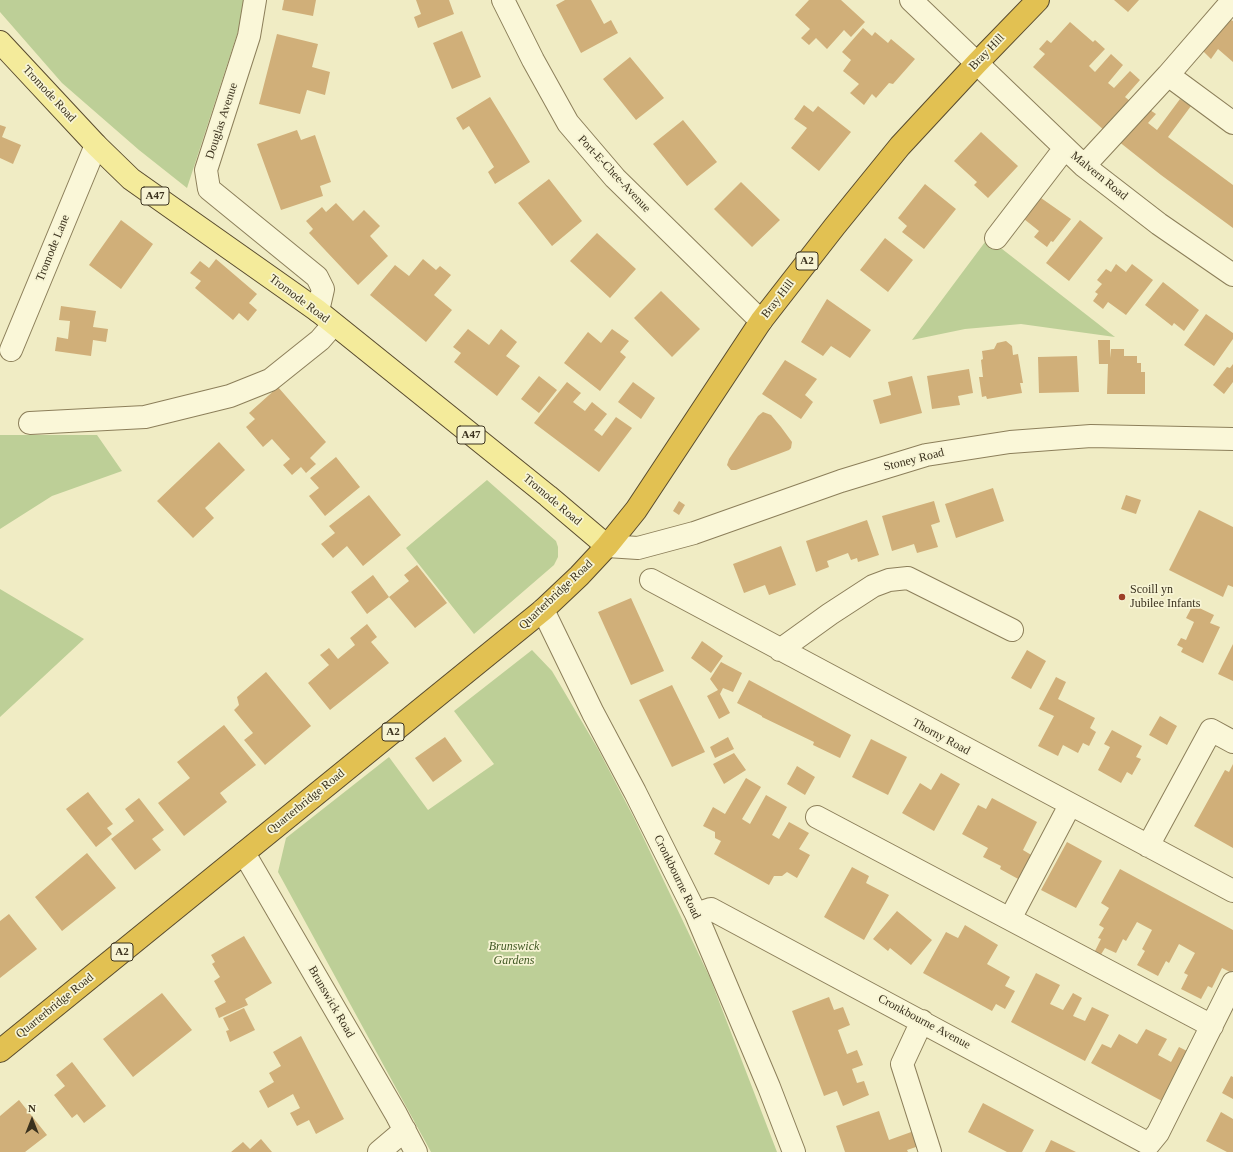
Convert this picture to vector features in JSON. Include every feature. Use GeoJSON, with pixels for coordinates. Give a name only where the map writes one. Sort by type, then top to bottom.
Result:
{"type":"FeatureCollection","features":[{"type":"Feature","properties":{"kind":"highway","name":"Bray Hill"},"geometry":{"type":"LineString","coordinates":[[607,546],[659,478],[761,321],[835,226],[900,146],[977,62],[1038,0]]}},
{"type":"Feature","properties":{"kind":"highway","name":"Quarterbridge Road"},"geometry":{"type":"LineString","coordinates":[[0,1051],[543,610],[607,546]]}},
{"type":"Feature","properties":{"kind":"main road","name":"Tromode Road"},"geometry":{"type":"LineString","coordinates":[[0,42],[96,145],[131,179],[325,318],[548,496],[607,546]]}},
{"type":"Feature","properties":{"kind":"street","name":"Douglas Avenue"},"geometry":{"type":"LineString","coordinates":[[256,0],[249,36],[206,170],[208,189],[317,277],[323,289],[325,318]]}},
{"type":"Feature","properties":{"kind":"street","name":"Port-E-Chee-Avenue"},"geometry":{"type":"LineString","coordinates":[[504,0],[533,60],[568,123],[615,178],[761,321]]}},
{"type":"Feature","properties":{"kind":"street","name":"Malvern Road"},"geometry":{"type":"LineString","coordinates":[[911,0],[1084,166],[1159,224],[1233,275]]}},
{"type":"Feature","properties":{"kind":"street"},"geometry":{"type":"LineString","coordinates":[[1084,166],[1168,75],[1233,0]]}},
{"type":"Feature","properties":{"kind":"street"},"geometry":{"type":"LineString","coordinates":[[1168,75],[1233,123]]}},
{"type":"Feature","properties":{"kind":"street","name":"Tromode Lane"},"geometry":{"type":"LineString","coordinates":[[11,350],[96,145]]}},
{"type":"Feature","properties":{"kind":"street"},"geometry":{"type":"LineString","coordinates":[[996,238],[1065,148]]}},
{"type":"Feature","properties":{"kind":"street"},"geometry":{"type":"LineString","coordinates":[[30,423],[145,417],[230,396],[270,380],[320,340],[325,318]]}},
{"type":"Feature","properties":{"kind":"street","name":"Stoney Road"},"geometry":{"type":"LineString","coordinates":[[607,546],[638,548],[694,533],[841,481],[926,455],[1010,442],[1091,436],[1233,439]]}},
{"type":"Feature","properties":{"kind":"street"},"geometry":{"type":"LineString","coordinates":[[780,650],[830,614],[873,586],[888,580],[908,578],[1012,630]]}},
{"type":"Feature","properties":{"kind":"street","name":"Thorny Road"},"geometry":{"type":"LineString","coordinates":[[651,580],[1233,891]]}},
{"type":"Feature","properties":{"kind":"street","name":"Cronkbourne Road"},"geometry":{"type":"LineString","coordinates":[[543,610],[593,714],[635,792],[696,914],[769,1087],[794,1152]]}},
{"type":"Feature","properties":{"kind":"street"},"geometry":{"type":"LineString","coordinates":[[1148,846],[1211,730],[1233,742]]}},
{"type":"Feature","properties":{"kind":"street"},"geometry":{"type":"LineString","coordinates":[[1010,919],[1070,805]]}},
{"type":"Feature","properties":{"kind":"street"},"geometry":{"type":"LineString","coordinates":[[817,817],[1212,1026],[1233,983]]}},
{"type":"Feature","properties":{"kind":"street","name":"Brunswick Road"},"geometry":{"type":"LineString","coordinates":[[244,853],[405,1130],[416,1152]]}},
{"type":"Feature","properties":{"kind":"street","name":"Cronkbourne Avenue"},"geometry":{"type":"LineString","coordinates":[[696,914],[712,909],[1149,1144],[1158,1133],[1212,1026]]}},
{"type":"Feature","properties":{"kind":"street"},"geometry":{"type":"LineString","coordinates":[[922,1022],[902,1064],[930,1152]]}},
{"type":"Feature","properties":{"kind":"street"},"geometry":{"type":"LineString","coordinates":[[379,1152],[405,1130]]}},
{"type":"Feature","properties":{"kind":"green space"},"geometry":{"type":"Polygon","coordinates":[[[0,0],[244,0],[241,22],[187,188],[139,150],[62,83],[0,12],[0,0]]]}},
{"type":"Feature","properties":{"kind":"green space"},"geometry":{"type":"Polygon","coordinates":[[[988,238],[1115,337],[1021,324],[965,329],[912,340],[988,238]]]}},
{"type":"Feature","properties":{"kind":"green space"},"geometry":{"type":"Polygon","coordinates":[[[0,435],[97,435],[122,471],[52,496],[0,529],[0,435]]]}},
{"type":"Feature","properties":{"kind":"green space"},"geometry":{"type":"Polygon","coordinates":[[[487,480],[556,541],[558,547],[558,557],[554,565],[474,634],[406,548],[487,480]]]}},
{"type":"Feature","properties":{"kind":"green space"},"geometry":{"type":"Polygon","coordinates":[[[0,589],[84,639],[0,717],[0,589]]]}},
{"type":"Feature","properties":{"kind":"green space","name":"Brunswick Gardens"},"geometry":{"type":"Polygon","coordinates":[[[532,650],[552,671],[598,749],[634,818],[710,978],[777,1152],[431,1152],[278,872],[286,838],[389,757],[428,810],[494,764],[454,711],[532,650]]]}},
{"type":"Feature","properties":{"kind":"building"},"geometry":{"type":"Polygon","coordinates":[[[284,0],[316,0],[313,16],[282,10],[284,0]]]}},
{"type":"Feature","properties":{"kind":"building"},"geometry":{"type":"Polygon","coordinates":[[[416,0],[449,0],[454,14],[418,28],[414,17],[421,14],[416,0]]]}},
{"type":"Feature","properties":{"kind":"building"},"geometry":{"type":"Polygon","coordinates":[[[565,0],[591,0],[604,24],[611,20],[618,33],[581,53],[556,5],[565,0]]]}},
{"type":"Feature","properties":{"kind":"building"},"geometry":{"type":"Polygon","coordinates":[[[809,0],[841,0],[865,22],[851,37],[844,30],[827,49],[816,38],[809,45],[801,38],[810,29],[795,15],[809,0]]]}},
{"type":"Feature","properties":{"kind":"building"},"geometry":{"type":"Polygon","coordinates":[[[1114,0],[1139,0],[1128,12],[1114,0]]]}},
{"type":"Feature","properties":{"kind":"building"},"geometry":{"type":"Polygon","coordinates":[[[1229,19],[1233,21],[1233,62],[1218,49],[1211,59],[1201,49],[1229,19]]]}},
{"type":"Feature","properties":{"kind":"building"},"geometry":{"type":"Polygon","coordinates":[[[1070,22],[1093,42],[1095,40],[1105,49],[1089,66],[1095,72],[1111,54],[1123,65],[1108,83],[1114,88],[1130,71],[1140,80],[1125,97],[1130,101],[1105,131],[1033,67],[1045,54],[1039,49],[1047,40],[1051,43],[1070,22]]]}},
{"type":"Feature","properties":{"kind":"building"},"geometry":{"type":"Polygon","coordinates":[[[863,28],[872,36],[875,32],[888,43],[891,39],[915,59],[893,84],[889,83],[876,98],[872,94],[864,105],[850,93],[859,84],[843,71],[851,60],[842,52],[863,28]]]}},
{"type":"Feature","properties":{"kind":"building"},"geometry":{"type":"Polygon","coordinates":[[[462,31],[481,77],[452,89],[433,43],[462,31]]]}},
{"type":"Feature","properties":{"kind":"building"},"geometry":{"type":"Polygon","coordinates":[[[277,34],[318,44],[312,67],[330,72],[325,95],[307,90],[300,114],[259,104],[277,34]]]}},
{"type":"Feature","properties":{"kind":"building"},"geometry":{"type":"Polygon","coordinates":[[[630,57],[664,98],[636,120],[603,79],[630,57]]]}},
{"type":"Feature","properties":{"kind":"building"},"geometry":{"type":"Polygon","coordinates":[[[490,97],[530,162],[495,184],[488,172],[494,167],[469,126],[463,130],[456,118],[490,97]]]}},
{"type":"Feature","properties":{"kind":"building"},"geometry":{"type":"Polygon","coordinates":[[[1180,99],[1191,106],[1168,137],[1233,185],[1233,228],[1118,141],[1147,108],[1156,114],[1148,123],[1157,130],[1180,99]]]}},
{"type":"Feature","properties":{"kind":"building"},"geometry":{"type":"Polygon","coordinates":[[[804,105],[813,112],[818,106],[851,132],[819,171],[791,148],[807,128],[794,119],[804,105]]]}},
{"type":"Feature","properties":{"kind":"building"},"geometry":{"type":"Polygon","coordinates":[[[683,120],[717,162],[687,186],[653,144],[683,120]]]}},
{"type":"Feature","properties":{"kind":"building"},"geometry":{"type":"Polygon","coordinates":[[[0,125],[6,127],[2,137],[21,145],[13,164],[0,158],[0,125]]]}},
{"type":"Feature","properties":{"kind":"building"},"geometry":{"type":"Polygon","coordinates":[[[297,130],[301,140],[315,135],[331,182],[320,186],[323,196],[281,210],[257,144],[297,130]]]}},
{"type":"Feature","properties":{"kind":"building"},"geometry":{"type":"Polygon","coordinates":[[[981,132],[1018,166],[988,198],[974,185],[977,182],[954,161],[981,132]]]}},
{"type":"Feature","properties":{"kind":"building"},"geometry":{"type":"Polygon","coordinates":[[[549,179],[582,221],[552,246],[518,203],[549,179]]]}},
{"type":"Feature","properties":{"kind":"building"},"geometry":{"type":"Polygon","coordinates":[[[741,182],[780,220],[752,247],[714,209],[741,182]]]}},
{"type":"Feature","properties":{"kind":"building"},"geometry":{"type":"Polygon","coordinates":[[[925,184],[956,209],[924,249],[902,232],[907,226],[898,218],[925,184]]]}},
{"type":"Feature","properties":{"kind":"building"},"geometry":{"type":"Polygon","coordinates":[[[1041,198],[1071,219],[1053,242],[1051,241],[1047,247],[1034,237],[1039,231],[1024,219],[1041,198]]]}},
{"type":"Feature","properties":{"kind":"building"},"geometry":{"type":"Polygon","coordinates":[[[336,203],[353,221],[364,210],[380,226],[370,236],[388,256],[358,285],[309,233],[313,229],[306,221],[322,207],[326,212],[336,203]]]}},
{"type":"Feature","properties":{"kind":"building"},"geometry":{"type":"Polygon","coordinates":[[[121,220],[153,244],[121,289],[89,265],[121,220]]]}},
{"type":"Feature","properties":{"kind":"building"},"geometry":{"type":"Polygon","coordinates":[[[1080,220],[1103,238],[1069,281],[1046,263],[1080,220]]]}},
{"type":"Feature","properties":{"kind":"building"},"geometry":{"type":"Polygon","coordinates":[[[597,233],[636,269],[610,298],[570,261],[597,233]]]}},
{"type":"Feature","properties":{"kind":"building"},"geometry":{"type":"Polygon","coordinates":[[[885,238],[913,260],[888,292],[860,270],[885,238]]]}},
{"type":"Feature","properties":{"kind":"building"},"geometry":{"type":"Polygon","coordinates":[[[216,259],[257,294],[249,303],[257,310],[248,321],[239,313],[233,320],[195,288],[201,281],[190,273],[200,261],[209,268],[216,259]]]}},
{"type":"Feature","properties":{"kind":"building"},"geometry":{"type":"Polygon","coordinates":[[[423,259],[436,270],[440,266],[451,275],[434,295],[452,310],[426,342],[370,295],[395,265],[409,276],[423,259]]]}},
{"type":"Feature","properties":{"kind":"building"},"geometry":{"type":"Polygon","coordinates":[[[1116,264],[1126,272],[1132,264],[1153,280],[1126,315],[1108,302],[1103,309],[1093,301],[1098,294],[1095,292],[1102,284],[1097,280],[1106,269],[1111,272],[1116,264]]]}},
{"type":"Feature","properties":{"kind":"building"},"geometry":{"type":"Polygon","coordinates":[[[1163,282],[1199,310],[1184,331],[1174,323],[1172,326],[1145,305],[1163,282]]]}},
{"type":"Feature","properties":{"kind":"building"},"geometry":{"type":"Polygon","coordinates":[[[661,291],[700,329],[672,357],[634,318],[661,291]]]}},
{"type":"Feature","properties":{"kind":"building"},"geometry":{"type":"Polygon","coordinates":[[[827,299],[871,330],[850,358],[831,346],[823,356],[801,342],[827,299]]]}},
{"type":"Feature","properties":{"kind":"building"},"geometry":{"type":"Polygon","coordinates":[[[61,306],[96,311],[93,327],[108,329],[106,342],[93,340],[91,356],[55,351],[57,337],[68,339],[70,321],[59,320],[61,306]]]}},
{"type":"Feature","properties":{"kind":"building"},"geometry":{"type":"Polygon","coordinates":[[[1206,314],[1233,333],[1233,339],[1214,366],[1184,345],[1206,314]]]}},
{"type":"Feature","properties":{"kind":"building"},"geometry":{"type":"Polygon","coordinates":[[[468,329],[489,345],[501,329],[517,342],[506,356],[520,366],[497,396],[454,362],[461,353],[453,347],[468,329]]]}},
{"type":"Feature","properties":{"kind":"building"},"geometry":{"type":"Polygon","coordinates":[[[612,329],[629,341],[620,352],[626,357],[600,391],[564,363],[588,332],[601,343],[612,329]]]}},
{"type":"Feature","properties":{"kind":"building"},"geometry":{"type":"Polygon","coordinates":[[[1098,340],[1110,340],[1110,358],[1111,349],[1124,349],[1124,356],[1137,356],[1137,363],[1141,363],[1141,372],[1145,372],[1145,394],[1107,394],[1108,364],[1099,364],[1098,340]]]}},
{"type":"Feature","properties":{"kind":"building"},"geometry":{"type":"Polygon","coordinates":[[[1006,341],[1012,346],[1013,355],[1018,354],[1023,383],[1020,383],[1022,393],[987,399],[986,396],[982,397],[979,377],[983,377],[981,360],[983,359],[982,351],[994,349],[997,343],[1006,341]]]}},
{"type":"Feature","properties":{"kind":"building"},"geometry":{"type":"Polygon","coordinates":[[[1077,356],[1079,392],[1039,393],[1038,357],[1077,356]]]}},
{"type":"Feature","properties":{"kind":"building"},"geometry":{"type":"Polygon","coordinates":[[[785,360],[817,379],[805,395],[813,402],[801,419],[762,394],[785,360]]]}},
{"type":"Feature","properties":{"kind":"building"},"geometry":{"type":"Polygon","coordinates":[[[1233,364],[1233,382],[1224,394],[1213,385],[1227,367],[1230,368],[1233,364]]]}},
{"type":"Feature","properties":{"kind":"building"},"geometry":{"type":"Polygon","coordinates":[[[969,369],[973,393],[958,396],[960,405],[932,409],[927,376],[969,369]]]}},
{"type":"Feature","properties":{"kind":"building"},"geometry":{"type":"Polygon","coordinates":[[[539,376],[557,390],[539,413],[521,399],[539,376]]]}},
{"type":"Feature","properties":{"kind":"building"},"geometry":{"type":"Polygon","coordinates":[[[912,376],[922,413],[880,424],[873,400],[891,395],[888,382],[912,376]]]}},
{"type":"Feature","properties":{"kind":"building"},"geometry":{"type":"Polygon","coordinates":[[[567,382],[581,393],[573,402],[585,411],[592,402],[607,414],[594,430],[602,436],[616,417],[632,428],[599,472],[534,423],[567,382]]]}},
{"type":"Feature","properties":{"kind":"building"},"geometry":{"type":"Polygon","coordinates":[[[633,382],[655,398],[641,419],[618,402],[633,382]]]}},
{"type":"Feature","properties":{"kind":"building"},"geometry":{"type":"Polygon","coordinates":[[[278,387],[326,442],[310,458],[316,464],[306,473],[301,467],[292,475],[283,465],[290,459],[272,439],[263,447],[246,427],[255,419],[249,413],[278,387]]]}},
{"type":"Feature","properties":{"kind":"building"},"geometry":{"type":"Polygon","coordinates":[[[763,412],[771,415],[781,427],[792,442],[791,448],[736,470],[731,470],[727,465],[729,459],[758,416],[763,412]]]}},
{"type":"Feature","properties":{"kind":"building"},"geometry":{"type":"Polygon","coordinates":[[[219,442],[245,470],[205,508],[214,518],[193,538],[157,501],[219,442]]]}},
{"type":"Feature","properties":{"kind":"building"},"geometry":{"type":"Polygon","coordinates":[[[336,457],[360,487],[325,516],[309,496],[319,488],[310,478],[336,457]]]}},
{"type":"Feature","properties":{"kind":"building"},"geometry":{"type":"Polygon","coordinates":[[[993,488],[1004,521],[956,538],[945,504],[993,488]]]}},
{"type":"Feature","properties":{"kind":"building"},"geometry":{"type":"Polygon","coordinates":[[[369,495],[401,535],[363,566],[347,546],[333,558],[321,544],[335,533],[329,526],[369,495]]]}},
{"type":"Feature","properties":{"kind":"building"},"geometry":{"type":"Polygon","coordinates":[[[1126,495],[1141,500],[1136,514],[1121,509],[1126,495]]]}},
{"type":"Feature","properties":{"kind":"building"},"geometry":{"type":"Polygon","coordinates":[[[679,501],[685,505],[679,515],[673,511],[679,501]]]}},
{"type":"Feature","properties":{"kind":"building"},"geometry":{"type":"Polygon","coordinates":[[[934,501],[940,522],[931,525],[938,547],[917,553],[914,544],[892,551],[882,516],[934,501]]]}},
{"type":"Feature","properties":{"kind":"building"},"geometry":{"type":"Polygon","coordinates":[[[1199,510],[1233,527],[1233,587],[1228,585],[1223,597],[1169,570],[1199,510]]]}},
{"type":"Feature","properties":{"kind":"building"},"geometry":{"type":"Polygon","coordinates":[[[867,520],[879,555],[858,562],[857,558],[851,560],[848,553],[827,561],[829,567],[816,572],[806,541],[867,520]]]}},
{"type":"Feature","properties":{"kind":"building"},"geometry":{"type":"Polygon","coordinates":[[[781,546],[796,585],[769,595],[765,585],[744,593],[733,564],[781,546]]]}},
{"type":"Feature","properties":{"kind":"building"},"geometry":{"type":"Polygon","coordinates":[[[417,565],[447,603],[415,628],[389,597],[409,581],[404,575],[417,565]]]}},
{"type":"Feature","properties":{"kind":"building"},"geometry":{"type":"Polygon","coordinates":[[[373,575],[389,597],[367,614],[351,592],[373,575]]]}},
{"type":"Feature","properties":{"kind":"building"},"geometry":{"type":"Polygon","coordinates":[[[631,598],[664,671],[631,685],[598,612],[631,598]]]}},
{"type":"Feature","properties":{"kind":"building"},"geometry":{"type":"Polygon","coordinates":[[[1193,605],[1214,615],[1210,623],[1220,627],[1203,663],[1181,652],[1183,648],[1177,645],[1181,638],[1186,640],[1194,622],[1186,618],[1193,605]]]}},
{"type":"Feature","properties":{"kind":"building"},"geometry":{"type":"Polygon","coordinates":[[[367,624],[377,637],[371,642],[389,663],[330,710],[308,683],[329,665],[320,655],[329,648],[338,659],[355,645],[350,638],[367,624]]]}},
{"type":"Feature","properties":{"kind":"building"},"geometry":{"type":"Polygon","coordinates":[[[702,641],[723,656],[711,673],[691,658],[702,641]]]}},
{"type":"Feature","properties":{"kind":"building"},"geometry":{"type":"Polygon","coordinates":[[[1233,644],[1233,681],[1218,674],[1233,644]]]}},
{"type":"Feature","properties":{"kind":"building"},"geometry":{"type":"Polygon","coordinates":[[[1027,650],[1046,661],[1031,689],[1011,678],[1027,650]]]}},
{"type":"Feature","properties":{"kind":"building"},"geometry":{"type":"Polygon","coordinates":[[[721,662],[742,673],[733,692],[723,688],[720,694],[730,713],[719,719],[707,696],[718,690],[710,679],[721,662]]]}},
{"type":"Feature","properties":{"kind":"building"},"geometry":{"type":"Polygon","coordinates":[[[266,672],[311,726],[265,765],[244,740],[253,733],[234,710],[239,705],[237,697],[266,672]]]}},
{"type":"Feature","properties":{"kind":"building"},"geometry":{"type":"Polygon","coordinates":[[[1056,677],[1066,682],[1058,699],[1095,718],[1090,728],[1096,732],[1089,746],[1083,743],[1078,753],[1063,745],[1058,756],[1038,746],[1054,716],[1039,709],[1056,677]]]}},
{"type":"Feature","properties":{"kind":"building"},"geometry":{"type":"Polygon","coordinates":[[[749,680],[851,735],[840,758],[813,745],[814,742],[737,703],[749,680]]]}},
{"type":"Feature","properties":{"kind":"building"},"geometry":{"type":"Polygon","coordinates":[[[672,685],[705,752],[672,767],[639,700],[672,685]]]}},
{"type":"Feature","properties":{"kind":"building"},"geometry":{"type":"Polygon","coordinates":[[[1160,716],[1177,726],[1167,745],[1149,735],[1160,716]]]}},
{"type":"Feature","properties":{"kind":"building"},"geometry":{"type":"Polygon","coordinates":[[[224,725],[256,765],[220,793],[227,802],[184,836],[158,803],[190,778],[177,762],[224,725]]]}},
{"type":"Feature","properties":{"kind":"building"},"geometry":{"type":"Polygon","coordinates":[[[1112,730],[1142,746],[1136,757],[1141,759],[1132,775],[1127,772],[1121,783],[1098,770],[1110,747],[1104,744],[1112,730]]]}},
{"type":"Feature","properties":{"kind":"building"},"geometry":{"type":"Polygon","coordinates":[[[445,737],[462,761],[433,782],[415,758],[445,737]]]}},
{"type":"Feature","properties":{"kind":"building"},"geometry":{"type":"Polygon","coordinates":[[[728,737],[734,749],[715,758],[710,747],[728,737]]]}},
{"type":"Feature","properties":{"kind":"building"},"geometry":{"type":"Polygon","coordinates":[[[871,739],[907,757],[888,795],[852,777],[871,739]]]}},
{"type":"Feature","properties":{"kind":"building"},"geometry":{"type":"Polygon","coordinates":[[[734,753],[746,770],[724,784],[713,764],[734,753]]]}},
{"type":"Feature","properties":{"kind":"building"},"geometry":{"type":"Polygon","coordinates":[[[1233,764],[1233,848],[1194,826],[1225,770],[1229,772],[1233,764]]]}},
{"type":"Feature","properties":{"kind":"building"},"geometry":{"type":"Polygon","coordinates":[[[797,766],[815,777],[805,795],[787,784],[797,766]]]}},
{"type":"Feature","properties":{"kind":"building"},"geometry":{"type":"Polygon","coordinates":[[[941,773],[960,784],[934,831],[902,813],[920,783],[931,790],[941,773]]]}},
{"type":"Feature","properties":{"kind":"building"},"geometry":{"type":"Polygon","coordinates":[[[746,778],[761,787],[742,819],[750,824],[766,795],[787,807],[772,835],[779,839],[789,822],[809,833],[799,849],[810,855],[797,878],[787,872],[782,876],[774,876],[769,885],[714,854],[721,841],[715,838],[715,832],[703,826],[713,807],[725,814],[746,778]]]}},
{"type":"Feature","properties":{"kind":"building"},"geometry":{"type":"Polygon","coordinates":[[[88,792],[113,824],[107,828],[112,834],[96,847],[66,809],[88,792]]]}},
{"type":"Feature","properties":{"kind":"building"},"geometry":{"type":"Polygon","coordinates":[[[139,798],[164,830],[152,839],[161,850],[135,870],[111,839],[134,821],[125,809],[139,798]]]}},
{"type":"Feature","properties":{"kind":"building"},"geometry":{"type":"Polygon","coordinates":[[[992,798],[1037,822],[1023,850],[1033,856],[1020,880],[1000,869],[1001,866],[983,857],[988,848],[962,834],[978,805],[986,809],[992,798]]]}},
{"type":"Feature","properties":{"kind":"building"},"geometry":{"type":"Polygon","coordinates":[[[1067,842],[1102,861],[1076,908],[1041,890],[1067,842]]]}},
{"type":"Feature","properties":{"kind":"building"},"geometry":{"type":"Polygon","coordinates":[[[87,853],[116,888],[62,931],[35,897],[87,853]]]}},
{"type":"Feature","properties":{"kind":"building"},"geometry":{"type":"Polygon","coordinates":[[[852,867],[869,876],[866,883],[889,895],[864,940],[824,917],[852,867]]]}},
{"type":"Feature","properties":{"kind":"building"},"geometry":{"type":"Polygon","coordinates":[[[1120,869],[1233,930],[1232,973],[1222,968],[1212,988],[1208,986],[1201,999],[1181,989],[1188,975],[1184,973],[1195,953],[1179,944],[1169,963],[1166,961],[1158,976],[1137,965],[1145,951],[1142,949],[1152,930],[1137,922],[1126,941],[1123,939],[1116,953],[1105,948],[1100,956],[1094,953],[1101,939],[1098,938],[1104,928],[1099,925],[1109,908],[1101,903],[1120,869]]]}},
{"type":"Feature","properties":{"kind":"building"},"geometry":{"type":"Polygon","coordinates":[[[897,911],[932,940],[911,965],[890,948],[888,951],[873,939],[897,911]]]}},
{"type":"Feature","properties":{"kind":"building"},"geometry":{"type":"Polygon","coordinates":[[[9,914],[37,949],[0,978],[0,921],[9,914]]]}},
{"type":"Feature","properties":{"kind":"building"},"geometry":{"type":"Polygon","coordinates":[[[965,925],[998,945],[987,964],[1010,977],[1005,986],[1015,991],[1005,1009],[996,1004],[992,1011],[923,973],[946,932],[958,938],[965,925]]]}},
{"type":"Feature","properties":{"kind":"building"},"geometry":{"type":"Polygon","coordinates":[[[244,936],[272,983],[245,999],[248,1005],[219,1018],[215,1008],[226,1002],[214,981],[220,977],[212,964],[215,962],[211,955],[244,936]]]}},
{"type":"Feature","properties":{"kind":"building"},"geometry":{"type":"Polygon","coordinates":[[[1036,973],[1060,985],[1050,1004],[1063,1010],[1073,993],[1082,998],[1073,1016],[1085,1021],[1092,1007],[1109,1015],[1085,1061],[1011,1022],[1036,973]]]}},
{"type":"Feature","properties":{"kind":"building"},"geometry":{"type":"Polygon","coordinates":[[[162,993],[192,1030],[133,1077],[103,1039],[162,993]]]}},
{"type":"Feature","properties":{"kind":"building"},"geometry":{"type":"Polygon","coordinates":[[[829,997],[834,1010],[843,1007],[850,1025],[838,1030],[847,1054],[857,1050],[863,1065],[852,1069],[857,1083],[864,1081],[869,1095],[843,1106],[837,1091],[824,1096],[792,1011],[829,997]]]}},
{"type":"Feature","properties":{"kind":"building"},"geometry":{"type":"Polygon","coordinates":[[[244,1008],[255,1030],[230,1042],[226,1031],[229,1030],[223,1018],[244,1008]]]}},
{"type":"Feature","properties":{"kind":"building"},"geometry":{"type":"Polygon","coordinates":[[[1146,1029],[1167,1039],[1158,1055],[1171,1062],[1179,1047],[1189,1052],[1162,1101],[1091,1063],[1102,1044],[1111,1048],[1119,1034],[1137,1044],[1146,1029]]]}},
{"type":"Feature","properties":{"kind":"building"},"geometry":{"type":"Polygon","coordinates":[[[301,1036],[344,1119],[316,1134],[309,1120],[297,1126],[290,1113],[300,1108],[293,1094],[268,1108],[259,1091],[274,1082],[269,1073],[281,1066],[273,1052],[301,1036]]]}},
{"type":"Feature","properties":{"kind":"building"},"geometry":{"type":"Polygon","coordinates":[[[72,1062],[106,1106],[84,1123],[77,1114],[72,1118],[54,1095],[65,1086],[56,1075],[72,1062]]]}},
{"type":"Feature","properties":{"kind":"building"},"geometry":{"type":"Polygon","coordinates":[[[1231,1076],[1233,1077],[1233,1099],[1222,1093],[1231,1076]]]}},
{"type":"Feature","properties":{"kind":"building"},"geometry":{"type":"Polygon","coordinates":[[[19,1100],[47,1135],[25,1152],[0,1152],[0,1116],[19,1100]]]}},
{"type":"Feature","properties":{"kind":"building"},"geometry":{"type":"Polygon","coordinates":[[[983,1103],[1034,1130],[1022,1152],[1007,1152],[968,1132],[983,1103]]]}},
{"type":"Feature","properties":{"kind":"building"},"geometry":{"type":"Polygon","coordinates":[[[879,1111],[889,1140],[914,1131],[919,1146],[907,1150],[908,1152],[845,1152],[836,1126],[879,1111]]]}},
{"type":"Feature","properties":{"kind":"building"},"geometry":{"type":"Polygon","coordinates":[[[1221,1112],[1233,1119],[1233,1152],[1227,1152],[1206,1141],[1221,1112]]]}},
{"type":"Feature","properties":{"kind":"building"},"geometry":{"type":"Polygon","coordinates":[[[261,1139],[272,1152],[231,1152],[243,1142],[250,1149],[261,1139]]]}},
{"type":"Feature","properties":{"kind":"building"},"geometry":{"type":"Polygon","coordinates":[[[1051,1140],[1076,1152],[1045,1152],[1051,1140]]]}},
{"type":"Feature","properties":{"kind":"place","name":"Scoill yn Jubilee Infants"},"geometry":{"type":"Point","coordinates":[1122,597]}}]}
